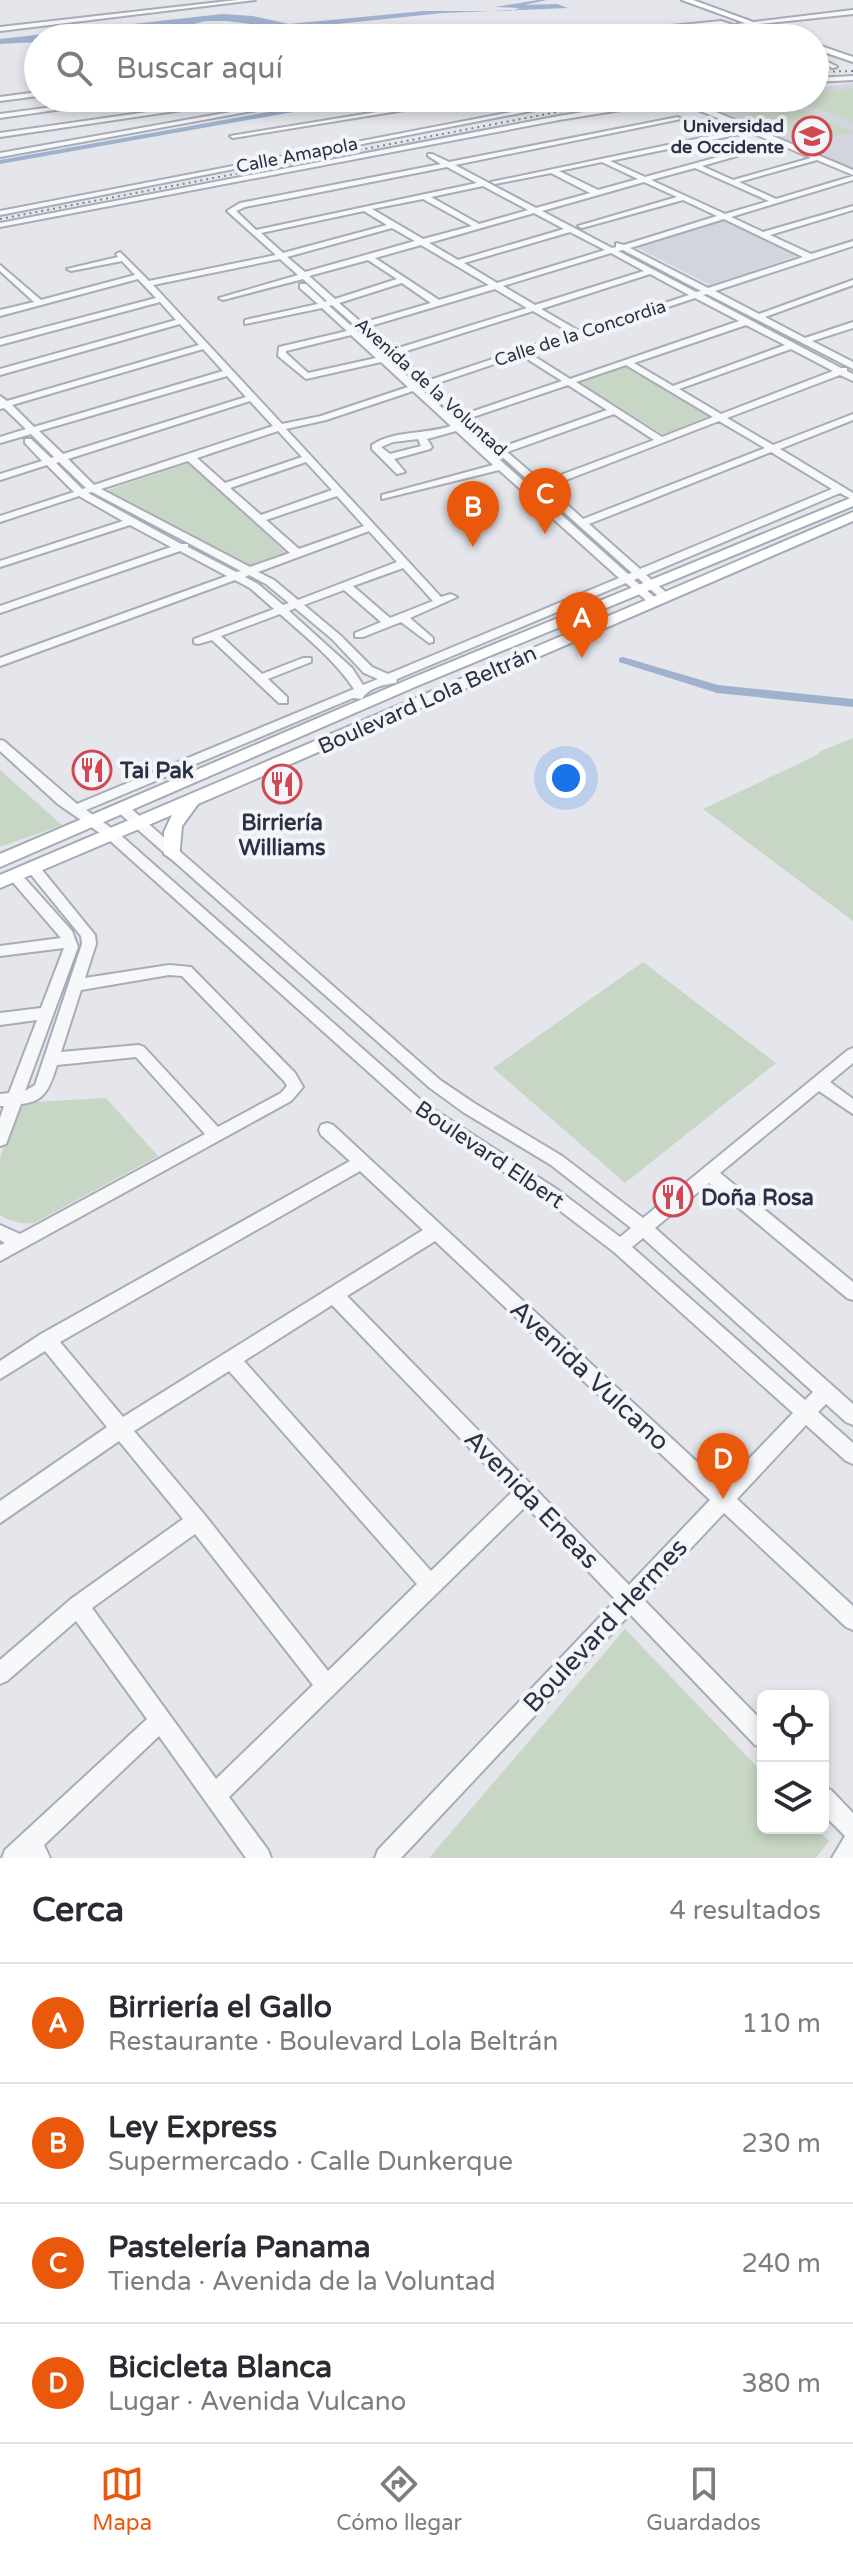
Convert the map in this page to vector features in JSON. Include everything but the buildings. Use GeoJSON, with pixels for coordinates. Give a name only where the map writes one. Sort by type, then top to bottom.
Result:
{"type":"FeatureCollection","features":[{"type":"Feature","properties":{"kind":"main road"},"geometry":{"type":"LineString","coordinates":[[674,0],[747,24]]}},
{"type":"Feature","properties":{"kind":"main road"},"geometry":{"type":"LineString","coordinates":[[686,0],[727,19],[747,24]]}},
{"type":"Feature","properties":{"kind":"main road"},"geometry":{"type":"LineString","coordinates":[[727,19],[788,19]]}},
{"type":"Feature","properties":{"kind":"main road"},"geometry":{"type":"LineString","coordinates":[[780,24],[788,19]]}},
{"type":"Feature","properties":{"kind":"main road"},"geometry":{"type":"LineString","coordinates":[[829,56],[853,63]]}},
{"type":"Feature","properties":{"kind":"main road","name":"Boulevard Lola Beltrán"},"geometry":{"type":"LineString","coordinates":[[0,861],[638,582],[850,495]]}},
{"type":"Feature","properties":{"kind":"main road","name":"Boulevard Lola Beltrán"},"geometry":{"type":"LineString","coordinates":[[7,879],[853,516]]}},
{"type":"Feature","properties":{"kind":"main road"},"geometry":{"type":"LineString","coordinates":[[173,854],[170,840],[172,827],[192,800]]}},
{"type":"Feature","properties":{"kind":"street"},"geometry":{"type":"LineString","coordinates":[[43,24],[252,0]]}},
{"type":"Feature","properties":{"kind":"street"},"geometry":{"type":"LineString","coordinates":[[747,24],[853,13]]}},
{"type":"Feature","properties":{"kind":"street"},"geometry":{"type":"LineString","coordinates":[[681,24],[727,19],[740,24]]}},
{"type":"Feature","properties":{"kind":"street"},"geometry":{"type":"LineString","coordinates":[[0,29],[24,26]]}},
{"type":"Feature","properties":{"kind":"street"},"geometry":{"type":"LineString","coordinates":[[829,79],[853,78]]}},
{"type":"Feature","properties":{"kind":"street"},"geometry":{"type":"LineString","coordinates":[[0,99],[24,96]]}},
{"type":"Feature","properties":{"kind":"street"},"geometry":{"type":"LineString","coordinates":[[0,116],[24,112]]}},
{"type":"Feature","properties":{"kind":"street"},"geometry":{"type":"LineString","coordinates":[[93,112],[100,121]]}},
{"type":"Feature","properties":{"kind":"street"},"geometry":{"type":"LineString","coordinates":[[0,135],[155,112]]}},
{"type":"Feature","properties":{"kind":"street"},"geometry":{"type":"LineString","coordinates":[[0,155],[240,112]]}},
{"type":"Feature","properties":{"kind":"street"},"geometry":{"type":"LineString","coordinates":[[233,136],[399,112]]}},
{"type":"Feature","properties":{"kind":"street","name":"Calle Amapola"},"geometry":{"type":"LineString","coordinates":[[0,213],[521,112]]}},
{"type":"Feature","properties":{"kind":"street"},"geometry":{"type":"LineString","coordinates":[[0,225],[595,112]]}},
{"type":"Feature","properties":{"kind":"street"},"geometry":{"type":"LineString","coordinates":[[710,112],[853,175]]}},
{"type":"Feature","properties":{"kind":"street"},"geometry":{"type":"LineString","coordinates":[[394,113],[418,132]]}},
{"type":"Feature","properties":{"kind":"street"},"geometry":{"type":"LineString","coordinates":[[126,117],[138,130]]}},
{"type":"Feature","properties":{"kind":"street"},"geometry":{"type":"LineString","coordinates":[[447,166],[678,119]]}},
{"type":"Feature","properties":{"kind":"street"},"geometry":{"type":"LineString","coordinates":[[495,182],[750,130]]}},
{"type":"Feature","properties":{"kind":"street"},"geometry":{"type":"LineString","coordinates":[[233,308],[220,295],[300,277],[779,142]]}},
{"type":"Feature","properties":{"kind":"street"},"geometry":{"type":"LineString","coordinates":[[441,152],[853,366]]}},
{"type":"Feature","properties":{"kind":"street"},"geometry":{"type":"LineString","coordinates":[[430,155],[853,378]]}},
{"type":"Feature","properties":{"kind":"street"},"geometry":{"type":"LineString","coordinates":[[732,182],[817,158]]}},
{"type":"Feature","properties":{"kind":"street"},"geometry":{"type":"LineString","coordinates":[[602,160],[810,257]]}},
{"type":"Feature","properties":{"kind":"street"},"geometry":{"type":"LineString","coordinates":[[694,165],[775,201]]}},
{"type":"Feature","properties":{"kind":"street","name":"Avenida de la Voluntad"},"geometry":{"type":"LineString","coordinates":[[387,356],[362,326],[329,303],[231,211],[243,205],[447,166]]}},
{"type":"Feature","properties":{"kind":"street"},"geometry":{"type":"LineString","coordinates":[[551,170],[597,193]]}},
{"type":"Feature","properties":{"kind":"street"},"geometry":{"type":"LineString","coordinates":[[362,326],[853,175]]}},
{"type":"Feature","properties":{"kind":"street"},"geometry":{"type":"LineString","coordinates":[[256,232],[481,184]]}},
{"type":"Feature","properties":{"kind":"street"},"geometry":{"type":"LineString","coordinates":[[424,196],[478,226]]}},
{"type":"Feature","properties":{"kind":"street"},"geometry":{"type":"LineString","coordinates":[[582,226],[683,198]]}},
{"type":"Feature","properties":{"kind":"street"},"geometry":{"type":"LineString","coordinates":[[762,235],[853,208]]}},
{"type":"Feature","properties":{"kind":"street"},"geometry":{"type":"LineString","coordinates":[[366,209],[578,334]]}},
{"type":"Feature","properties":{"kind":"street"},"geometry":{"type":"LineString","coordinates":[[0,313],[94,289],[278,257],[394,225]]}},
{"type":"Feature","properties":{"kind":"street"},"geometry":{"type":"LineString","coordinates":[[457,263],[569,230]]}},
{"type":"Feature","properties":{"kind":"street","name":"Calle de la Concordia"},"geometry":{"type":"LineString","coordinates":[[0,519],[189,456],[420,386],[853,243]]}},
{"type":"Feature","properties":{"kind":"street"},"geometry":{"type":"LineString","coordinates":[[94,289],[69,267],[122,256],[306,459],[405,563],[445,600],[359,635]]}},
{"type":"Feature","properties":{"kind":"street"},"geometry":{"type":"LineString","coordinates":[[369,257],[437,303]]}},
{"type":"Feature","properties":{"kind":"street"},"geometry":{"type":"LineString","coordinates":[[0,267],[40,303]]}},
{"type":"Feature","properties":{"kind":"street"},"geometry":{"type":"LineString","coordinates":[[352,332],[282,349],[281,354],[306,376],[387,356],[650,272]]}},
{"type":"Feature","properties":{"kind":"street"},"geometry":{"type":"LineString","coordinates":[[257,331],[245,319],[329,303],[403,280]]}},
{"type":"Feature","properties":{"kind":"street"},"geometry":{"type":"LineString","coordinates":[[758,317],[853,282]]}},
{"type":"Feature","properties":{"kind":"street"},"geometry":{"type":"LineString","coordinates":[[0,342],[161,299]]}},
{"type":"Feature","properties":{"kind":"street","name":"Avenida de la Voluntad"},"geometry":{"type":"LineString","coordinates":[[329,303],[352,332],[387,356],[502,466],[659,599]]}},
{"type":"Feature","properties":{"kind":"street"},"geometry":{"type":"LineString","coordinates":[[0,372],[182,321]]}},
{"type":"Feature","properties":{"kind":"street"},"geometry":{"type":"LineString","coordinates":[[400,472],[374,446],[410,436],[424,440],[445,435],[462,425],[569,382],[746,322]]}},
{"type":"Feature","properties":{"kind":"street"},"geometry":{"type":"LineString","coordinates":[[805,341],[853,325]]}},
{"type":"Feature","properties":{"kind":"street"},"geometry":{"type":"LineString","coordinates":[[204,346],[1,405],[81,493],[130,522],[238,575],[340,663],[361,690]]}},
{"type":"Feature","properties":{"kind":"street"},"geometry":{"type":"LineString","coordinates":[[672,389],[791,346]]}},
{"type":"Feature","properties":{"kind":"street"},"geometry":{"type":"LineString","coordinates":[[522,352],[662,441]]}},
{"type":"Feature","properties":{"kind":"street"},"geometry":{"type":"LineString","coordinates":[[627,362],[850,495]]}},
{"type":"Feature","properties":{"kind":"street"},"geometry":{"type":"LineString","coordinates":[[542,486],[853,366]]}},
{"type":"Feature","properties":{"kind":"street"},"geometry":{"type":"LineString","coordinates":[[0,440],[230,372]]}},
{"type":"Feature","properties":{"kind":"street"},"geometry":{"type":"LineString","coordinates":[[0,477],[251,398]]}},
{"type":"Feature","properties":{"kind":"street"},"geometry":{"type":"LineString","coordinates":[[489,454],[614,411]]}},
{"type":"Feature","properties":{"kind":"street"},"geometry":{"type":"LineString","coordinates":[[582,523],[853,417]]}},
{"type":"Feature","properties":{"kind":"street","name":"Avenida de la Voluntad"},"geometry":{"type":"LineString","coordinates":[[462,425],[502,450],[582,523],[638,582]]}},
{"type":"Feature","properties":{"kind":"street"},"geometry":{"type":"LineString","coordinates":[[388,458],[425,448],[424,440]]}},
{"type":"Feature","properties":{"kind":"street"},"geometry":{"type":"LineString","coordinates":[[189,456],[297,553]]}},
{"type":"Feature","properties":{"kind":"street"},"geometry":{"type":"LineString","coordinates":[[223,487],[306,459]]}},
{"type":"Feature","properties":{"kind":"street"},"geometry":{"type":"LineString","coordinates":[[54,460],[93,489],[252,570],[297,604],[368,670],[387,679],[412,683]]}},
{"type":"Feature","properties":{"kind":"street"},"geometry":{"type":"LineString","coordinates":[[386,497],[502,466]]}},
{"type":"Feature","properties":{"kind":"street"},"geometry":{"type":"LineString","coordinates":[[259,519],[337,492]]}},
{"type":"Feature","properties":{"kind":"street"},"geometry":{"type":"LineString","coordinates":[[0,564],[144,517]]}},
{"type":"Feature","properties":{"kind":"street"},"geometry":{"type":"LineString","coordinates":[[0,662],[371,527]]}},
{"type":"Feature","properties":{"kind":"street"},"geometry":{"type":"LineString","coordinates":[[0,610],[195,541]]}},
{"type":"Feature","properties":{"kind":"street"},"geometry":{"type":"LineString","coordinates":[[198,641],[405,563]]}},
{"type":"Feature","properties":{"kind":"street"},"geometry":{"type":"LineString","coordinates":[[75,810],[387,679],[638,582]]}},
{"type":"Feature","properties":{"kind":"street"},"geometry":{"type":"LineString","coordinates":[[346,586],[389,623]]}},
{"type":"Feature","properties":{"kind":"street"},"geometry":{"type":"LineString","coordinates":[[402,617],[429,640]]}},
{"type":"Feature","properties":{"kind":"street"},"geometry":{"type":"LineString","coordinates":[[213,635],[283,700]]}},
{"type":"Feature","properties":{"kind":"street"},"geometry":{"type":"LineString","coordinates":[[340,663],[354,655]]}},
{"type":"Feature","properties":{"kind":"street"},"geometry":{"type":"LineString","coordinates":[[261,678],[307,660]]}},
{"type":"Feature","properties":{"kind":"street"},"geometry":{"type":"LineString","coordinates":[[355,707],[361,690]]}},
{"type":"Feature","properties":{"kind":"street","name":"Boulevard Elbert"},"geometry":{"type":"LineString","coordinates":[[0,744],[75,810],[112,835],[435,1121],[552,1195],[620,1247],[803,1414],[853,1455]]}},
{"type":"Feature","properties":{"kind":"street","name":"Boulevard Elbert"},"geometry":{"type":"LineString","coordinates":[[122,808],[457,1101],[573,1172],[642,1228],[853,1416]]}},
{"type":"Feature","properties":{"kind":"street"},"geometry":{"type":"LineString","coordinates":[[8,1099],[35,1095],[41,1089],[89,944],[88,935],[33,868]]}},
{"type":"Feature","properties":{"kind":"street"},"geometry":{"type":"LineString","coordinates":[[7,879],[70,942]]}},
{"type":"Feature","properties":{"kind":"street"},"geometry":{"type":"LineString","coordinates":[[0,951],[70,942]]}},
{"type":"Feature","properties":{"kind":"street"},"geometry":{"type":"LineString","coordinates":[[0,1139],[8,1099],[48,1013],[70,942]]}},
{"type":"Feature","properties":{"kind":"street"},"geometry":{"type":"LineString","coordinates":[[0,1254],[286,1097],[295,1087],[290,1077],[186,971],[169,970],[77,985]]}},
{"type":"Feature","properties":{"kind":"street"},"geometry":{"type":"LineString","coordinates":[[301,1001],[325,985]]}},
{"type":"Feature","properties":{"kind":"street"},"geometry":{"type":"LineString","coordinates":[[0,1019],[48,1013]]}},
{"type":"Feature","properties":{"kind":"street"},"geometry":{"type":"LineString","coordinates":[[52,1059],[139,1051],[215,1134]]}},
{"type":"Feature","properties":{"kind":"street"},"geometry":{"type":"LineString","coordinates":[[620,1247],[853,1054]]}},
{"type":"Feature","properties":{"kind":"street"},"geometry":{"type":"LineString","coordinates":[[819,1082],[853,1108]]}},
{"type":"Feature","properties":{"kind":"street","name":"Avenida Vulcano"},"geometry":{"type":"LineString","coordinates":[[327,1130],[853,1620]]}},
{"type":"Feature","properties":{"kind":"street"},"geometry":{"type":"LineString","coordinates":[[0,1371],[47,1340],[362,1162]]}},
{"type":"Feature","properties":{"kind":"street"},"geometry":{"type":"LineString","coordinates":[[708,1173],[853,1292]]}},
{"type":"Feature","properties":{"kind":"street"},"geometry":{"type":"LineString","coordinates":[[0,1513],[120,1429],[436,1231]]}},
{"type":"Feature","properties":{"kind":"street"},"geometry":{"type":"LineString","coordinates":[[0,1232],[21,1243]]}},
{"type":"Feature","properties":{"kind":"street","name":"Avenida Eneas"},"geometry":{"type":"LineString","coordinates":[[335,1296],[757,1731]]}},
{"type":"Feature","properties":{"kind":"street"},"geometry":{"type":"LineString","coordinates":[[47,1340],[197,1521],[327,1686]]}},
{"type":"Feature","properties":{"kind":"street"},"geometry":{"type":"LineString","coordinates":[[231,1360],[431,1585]]}},
{"type":"Feature","properties":{"kind":"street","name":"Boulevard Hermes"},"geometry":{"type":"LineString","coordinates":[[386,1858],[825,1392]]}},
{"type":"Feature","properties":{"kind":"street"},"geometry":{"type":"LineString","coordinates":[[215,1796],[526,1492]]}},
{"type":"Feature","properties":{"kind":"street"},"geometry":{"type":"LineString","coordinates":[[0,1674],[78,1606],[197,1521]]}},
{"type":"Feature","properties":{"kind":"street"},"geometry":{"type":"LineString","coordinates":[[78,1606],[260,1858]]}},
{"type":"Feature","properties":{"kind":"street"},"geometry":{"type":"LineString","coordinates":[[27,1853],[161,1720]]}},
{"type":"Feature","properties":{"kind":"street"},"geometry":{"type":"LineString","coordinates":[[829,1804],[853,1829]]}},
{"type":"Feature","properties":{"kind":"street"},"geometry":{"type":"LineString","coordinates":[[843,1858],[853,1844]]}},
{"type":"Feature","properties":{"kind":"shaded area","name":"Universidad de Occidente"},"geometry":{"type":"Polygon","coordinates":[[[853,83],[853,170],[714,112],[829,112],[829,86],[853,83]]]}},
{"type":"Feature","properties":{"kind":"shaded area"},"geometry":{"type":"Polygon","coordinates":[[[725,217],[802,254],[710,285],[634,246],[725,217]]]}},
{"type":"Feature","properties":{"kind":"green space"},"geometry":{"type":"Polygon","coordinates":[[[853,88],[853,122],[826,112],[829,112],[829,92],[853,88]]]}},
{"type":"Feature","properties":{"kind":"green space"},"geometry":{"type":"Polygon","coordinates":[[[742,112],[807,112],[853,131],[811,142],[742,112]]]}},
{"type":"Feature","properties":{"kind":"green space"},"geometry":{"type":"Polygon","coordinates":[[[628,365],[714,416],[664,435],[579,382],[628,365]]]}},
{"type":"Feature","properties":{"kind":"green space"},"geometry":{"type":"Polygon","coordinates":[[[192,462],[287,554],[251,566],[112,496],[108,490],[192,462]]]}},
{"type":"Feature","properties":{"kind":"green space"},"geometry":{"type":"Polygon","coordinates":[[[853,738],[853,921],[703,809],[853,738]]]}},
{"type":"Feature","properties":{"kind":"green space"},"geometry":{"type":"Polygon","coordinates":[[[0,770],[62,825],[0,847],[0,770]]]}},
{"type":"Feature","properties":{"kind":"green space"},"geometry":{"type":"Polygon","coordinates":[[[643,962],[776,1063],[625,1183],[493,1068],[643,962]]]}},
{"type":"Feature","properties":{"kind":"green space"},"geometry":{"type":"Polygon","coordinates":[[[106,1098],[158,1156],[34,1223],[16,1222],[0,1215],[0,1158],[17,1103],[106,1098]]]}},
{"type":"Feature","properties":{"kind":"green space"},"geometry":{"type":"Polygon","coordinates":[[[625,1629],[757,1767],[757,1834],[822,1834],[829,1841],[816,1858],[429,1858],[625,1629]]]}},
{"type":"Feature","properties":{"kind":"water"},"geometry":{"type":"Polygon","coordinates":[[[547,0],[524,5],[557,4],[568,8],[513,10],[520,8],[495,7],[547,0]]]}},
{"type":"Feature","properties":{"kind":"water"},"geometry":{"type":"Polygon","coordinates":[[[424,11],[493,11],[336,24],[289,24],[424,11]]]}},
{"type":"Feature","properties":{"kind":"water"},"geometry":{"type":"Polygon","coordinates":[[[222,14],[253,16],[289,24],[206,21],[193,24],[133,24],[222,14]]]}},
{"type":"Feature","properties":{"kind":"water"},"geometry":{"type":"Polygon","coordinates":[[[24,36],[24,43],[0,44],[0,39],[24,36]]]}},
{"type":"Feature","properties":{"kind":"water"},"geometry":{"type":"Polygon","coordinates":[[[269,112],[293,112],[0,164],[0,160],[269,112]]]}},
{"type":"Feature","properties":{"kind":"waterway"},"geometry":{"type":"LineString","coordinates":[[623,660],[717,689],[853,703]]}},
{"type":"Feature","properties":{"kind":"railway"},"geometry":{"type":"LineString","coordinates":[[829,72],[853,71]]}},
{"type":"Feature","properties":{"kind":"railway"},"geometry":{"type":"LineString","coordinates":[[0,219],[557,112]]}},
{"type":"Feature","properties":{"kind":"place","name":"Universidad de Occidente"},"geometry":{"type":"Point","coordinates":[812,136]}},
{"type":"Feature","properties":{"kind":"place","name":"Pastelería Panama"},"geometry":{"type":"Point","coordinates":[545,534]}},
{"type":"Feature","properties":{"kind":"place","name":"Ley Express"},"geometry":{"type":"Point","coordinates":[473,547]}},
{"type":"Feature","properties":{"kind":"place","name":"Birriería el Gallo"},"geometry":{"type":"Point","coordinates":[582,658]}},
{"type":"Feature","properties":{"kind":"place","name":"Tai Pak"},"geometry":{"type":"Point","coordinates":[92,770]}},
{"type":"Feature","properties":{"kind":"place","name":"Birriería Williams"},"geometry":{"type":"Point","coordinates":[282,784]}},
{"type":"Feature","properties":{"kind":"place","name":"Doña Rosa"},"geometry":{"type":"Point","coordinates":[673,1197]}},
{"type":"Feature","properties":{"kind":"place","name":"Bicicleta Blanca"},"geometry":{"type":"Point","coordinates":[723,1499]}}]}
